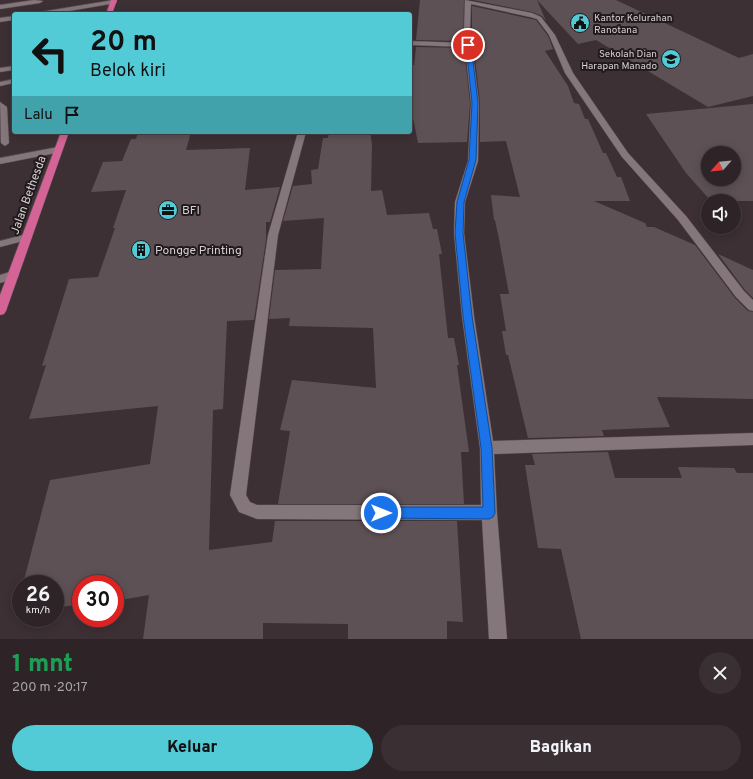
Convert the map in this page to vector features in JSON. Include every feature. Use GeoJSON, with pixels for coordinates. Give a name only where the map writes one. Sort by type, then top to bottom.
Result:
{"type":"FeatureCollection","features":[{"type":"Feature","properties":{"kind":"highway"},"geometry":{"type":"LineString","coordinates":[[111,12],[114,1]]}},
{"type":"Feature","properties":{"kind":"highway","name":"Jalan Bethesda"},"geometry":{"type":"LineString","coordinates":[[0,311],[63,134]]}},
{"type":"Feature","properties":{"kind":"street"},"geometry":{"type":"LineString","coordinates":[[0,7],[40,0],[42,12]]}},
{"type":"Feature","properties":{"kind":"street"},"geometry":{"type":"LineString","coordinates":[[53,12],[114,1]]}},
{"type":"Feature","properties":{"kind":"street"},"geometry":{"type":"LineString","coordinates":[[498,639],[489,513],[487,448],[468,316],[459,233],[460,202],[473,160],[475,103],[468,45],[468,1],[532,14],[539,18],[552,35],[568,73],[626,155],[682,218],[740,294],[753,307]]}},
{"type":"Feature","properties":{"kind":"street"},"geometry":{"type":"LineString","coordinates":[[0,20],[12,18]]}},
{"type":"Feature","properties":{"kind":"street"},"geometry":{"type":"LineString","coordinates":[[412,43],[468,45]]}},
{"type":"Feature","properties":{"kind":"street"},"geometry":{"type":"LineString","coordinates":[[0,70],[12,68]]}},
{"type":"Feature","properties":{"kind":"street"},"geometry":{"type":"LineString","coordinates":[[0,84],[12,81]]}},
{"type":"Feature","properties":{"kind":"street"},"geometry":{"type":"LineString","coordinates":[[0,104],[3,107],[5,144]]}},
{"type":"Feature","properties":{"kind":"street"},"geometry":{"type":"LineString","coordinates":[[4,128],[12,126]]}},
{"type":"Feature","properties":{"kind":"street"},"geometry":{"type":"LineString","coordinates":[[301,134],[273,235],[238,495],[242,504],[248,510],[258,512],[489,513]]}},
{"type":"Feature","properties":{"kind":"street"},"geometry":{"type":"LineString","coordinates":[[0,161],[58,150]]}},
{"type":"Feature","properties":{"kind":"street"},"geometry":{"type":"LineString","coordinates":[[0,244],[27,237]]}},
{"type":"Feature","properties":{"kind":"street"},"geometry":{"type":"LineString","coordinates":[[0,279],[13,275]]}},
{"type":"Feature","properties":{"kind":"street"},"geometry":{"type":"LineString","coordinates":[[487,448],[753,440]]}},
{"type":"Feature","properties":{"kind":"building"},"geometry":{"type":"Polygon","coordinates":[[[420,0],[464,0],[463,41],[416,40],[420,0]]]}},
{"type":"Feature","properties":{"kind":"building"},"geometry":{"type":"Polygon","coordinates":[[[473,0],[537,0],[546,21],[542,16],[532,12],[473,0]]]}},
{"type":"Feature","properties":{"kind":"building","name":"Sekolah Dian Harapan Manado"},"geometry":{"type":"Polygon","coordinates":[[[537,0],[616,0],[739,58],[753,54],[753,96],[708,107],[596,40],[578,44],[537,0]]]}},
{"type":"Feature","properties":{"kind":"building"},"geometry":{"type":"Polygon","coordinates":[[[472,6],[536,20],[548,36],[553,49],[545,51],[568,86],[574,103],[579,104],[585,119],[588,119],[603,153],[606,153],[617,177],[621,177],[630,201],[594,201],[645,223],[647,227],[654,227],[695,245],[735,298],[748,311],[753,312],[753,399],[657,397],[670,427],[602,430],[604,436],[528,438],[508,355],[506,355],[502,331],[506,331],[500,294],[509,294],[494,220],[491,195],[520,197],[506,141],[480,142],[480,103],[472,30],[472,6]]]}},
{"type":"Feature","properties":{"kind":"building"},"geometry":{"type":"Polygon","coordinates":[[[416,47],[464,48],[470,103],[467,142],[418,143],[412,113],[412,65],[414,65],[416,47]]]}},
{"type":"Feature","properties":{"kind":"building"},"geometry":{"type":"Polygon","coordinates":[[[753,104],[753,201],[741,201],[741,194],[705,194],[686,173],[646,114],[753,104]]]}},
{"type":"Feature","properties":{"kind":"building"},"geometry":{"type":"Polygon","coordinates":[[[137,134],[190,134],[186,150],[250,148],[245,190],[280,187],[270,222],[266,222],[266,240],[254,320],[227,321],[223,409],[213,410],[209,550],[272,542],[275,521],[457,521],[463,622],[447,621],[447,639],[348,639],[348,624],[263,623],[263,639],[143,639],[149,595],[124,599],[124,575],[72,575],[72,605],[64,607],[64,575],[25,575],[50,480],[150,464],[158,406],[29,419],[46,365],[42,366],[69,279],[98,277],[126,190],[91,192],[103,162],[122,161],[131,139],[136,139],[137,134]]]}},
{"type":"Feature","properties":{"kind":"building"},"geometry":{"type":"Polygon","coordinates":[[[329,134],[370,134],[372,144],[371,191],[382,190],[387,215],[429,213],[433,229],[437,229],[442,254],[439,254],[448,338],[454,338],[459,365],[457,365],[469,452],[461,452],[464,504],[278,504],[290,431],[280,430],[292,380],[376,388],[373,328],[289,326],[290,318],[269,319],[275,270],[321,269],[324,218],[283,221],[293,186],[312,184],[311,170],[318,169],[323,138],[328,138],[329,134]]]}},
{"type":"Feature","properties":{"kind":"building"},"geometry":{"type":"Polygon","coordinates":[[[718,254],[753,270],[753,298],[745,290],[718,254]]]}},
{"type":"Feature","properties":{"kind":"building"},"geometry":{"type":"Polygon","coordinates":[[[608,452],[615,478],[682,478],[678,467],[734,468],[737,473],[753,473],[753,639],[581,639],[561,549],[538,548],[525,465],[535,465],[532,454],[608,452]]]}},
{"type":"Feature","properties":{"kind":"place","name":"Kantor Kelurahan Ranotana"},"geometry":{"type":"Point","coordinates":[580,23]}},
{"type":"Feature","properties":{"kind":"place","name":"Sekolah Dian Harapan Manado"},"geometry":{"type":"Point","coordinates":[671,59]}},
{"type":"Feature","properties":{"kind":"place","name":"BFI"},"geometry":{"type":"Point","coordinates":[168,210]}},
{"type":"Feature","properties":{"kind":"place","name":"Pongge Printing"},"geometry":{"type":"Point","coordinates":[141,250]}},
{"type":"Feature","properties":{"kind":"route"},"geometry":{"type":"LineString","coordinates":[[381,513],[489,513],[487,448],[468,316],[459,233],[460,202],[473,160],[475,103],[468,45]]}}]}
